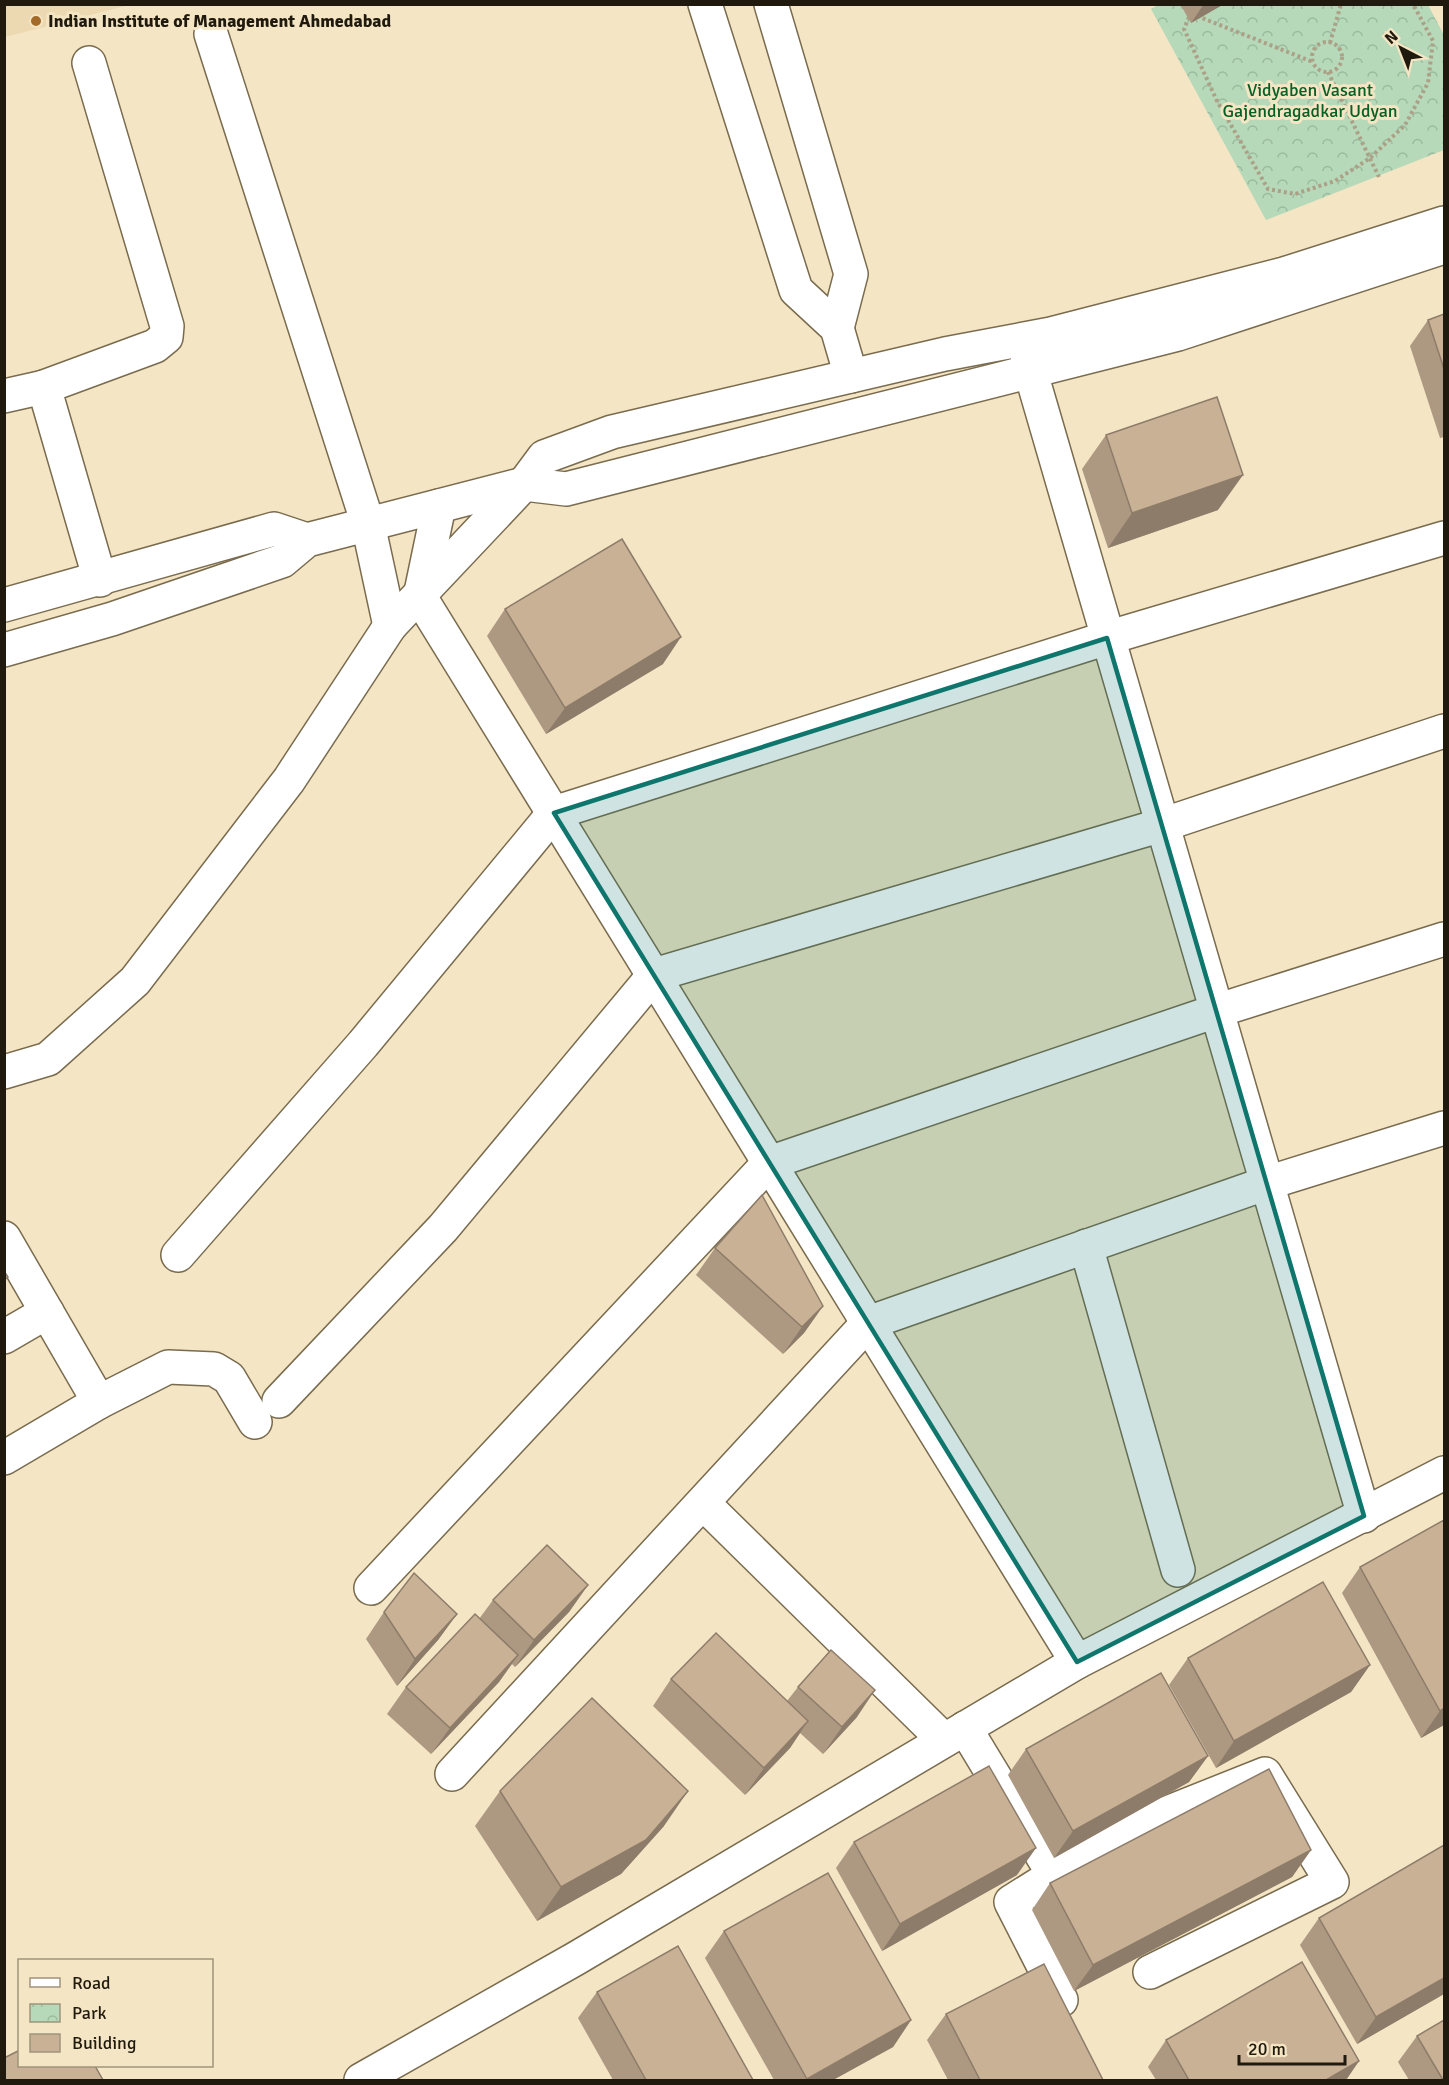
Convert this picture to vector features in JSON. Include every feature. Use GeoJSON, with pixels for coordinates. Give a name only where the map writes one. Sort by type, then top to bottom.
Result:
{"type":"FeatureCollection","features":[{"type":"Feature","properties":{"kind":"street"},"geometry":{"type":"LineString","coordinates":[[705,4],[796,290],[837,328]]}},
{"type":"Feature","properties":{"kind":"street"},"geometry":{"type":"LineString","coordinates":[[771,4],[851,274],[837,328],[851,376]]}},
{"type":"Feature","properties":{"kind":"street"},"geometry":{"type":"LineString","coordinates":[[211,34],[368,525],[390,626]]}},
{"type":"Feature","properties":{"kind":"street"},"geometry":{"type":"LineString","coordinates":[[4,396],[44,387],[155,346],[166,337],[167,326],[89,63]]}},
{"type":"Feature","properties":{"kind":"street"},"geometry":{"type":"LineString","coordinates":[[4,1072],[48,1059],[135,981],[289,780],[390,626],[420,597],[524,484],[544,457],[612,432],[945,354],[1023,339],[1284,274],[1444,223]]}},
{"type":"Feature","properties":{"kind":"street"},"geometry":{"type":"LineString","coordinates":[[4,650],[112,619],[282,561],[308,540],[524,484],[566,489],[1031,373],[1178,334],[1444,247]]}},
{"type":"Feature","properties":{"kind":"street"},"geometry":{"type":"LineString","coordinates":[[1023,339],[1107,638],[1364,1516]]}},
{"type":"Feature","properties":{"kind":"street"},"geometry":{"type":"LineString","coordinates":[[44,387],[112,619]]}},
{"type":"Feature","properties":{"kind":"street"},"geometry":{"type":"LineString","coordinates":[[439,506],[420,597],[1077,1662]]}},
{"type":"Feature","properties":{"kind":"street"},"geometry":{"type":"LineString","coordinates":[[4,605],[100,580],[274,529],[308,540]]}},
{"type":"Feature","properties":{"kind":"street"},"geometry":{"type":"LineString","coordinates":[[178,1255],[363,1044],[554,813],[1107,638],[1444,538]]}},
{"type":"Feature","properties":{"kind":"street"},"geometry":{"type":"LineString","coordinates":[[4,1458],[99,1402],[168,1367],[214,1369],[229,1378],[267,1412],[443,1228],[654,975],[1162,825],[1444,731]]}},
{"type":"Feature","properties":{"kind":"street"},"geometry":{"type":"LineString","coordinates":[[371,1587],[769,1163],[1216,1011],[1444,939]]}},
{"type":"Feature","properties":{"kind":"street"},"geometry":{"type":"LineString","coordinates":[[452,1774],[868,1323],[1267,1183],[1444,1128]]}},
{"type":"Feature","properties":{"kind":"street"},"geometry":{"type":"LineString","coordinates":[[4,1238],[99,1402]]}},
{"type":"Feature","properties":{"kind":"street"},"geometry":{"type":"LineString","coordinates":[[1086,1246],[1178,1570]]}},
{"type":"Feature","properties":{"kind":"street"},"geometry":{"type":"LineString","coordinates":[[4,1336],[47,1312]]}},
{"type":"Feature","properties":{"kind":"street"},"geometry":{"type":"LineString","coordinates":[[361,2080],[575,1959],[1077,1662],[1444,1473]]}},
{"type":"Feature","properties":{"kind":"street"},"geometry":{"type":"LineString","coordinates":[[702,1503],[955,1734],[1054,1875]]}},
{"type":"Feature","properties":{"kind":"street"},"geometry":{"type":"LineString","coordinates":[[1061,2000],[1011,1902],[1157,1817],[1265,1774],[1332,1882],[1150,1972]]}},
{"type":"Feature","properties":{"kind":"path"},"geometry":{"type":"LineString","coordinates":[[1330,43],[1341,4]]}},
{"type":"Feature","properties":{"kind":"path"},"geometry":{"type":"LineString","coordinates":[[1198,9],[1191,13],[1184,29],[1217,101],[1268,189],[1296,194],[1335,181],[1370,158],[1405,124],[1428,83],[1433,41],[1413,4]]}},
{"type":"Feature","properties":{"kind":"path"},"geometry":{"type":"LineString","coordinates":[[1191,13],[1313,62]]}},
{"type":"Feature","properties":{"kind":"path"},"geometry":{"type":"LineString","coordinates":[[1335,44],[1341,51],[1341,61],[1337,69],[1328,72],[1319,70],[1313,62],[1312,54],[1317,45],[1335,44]]}},
{"type":"Feature","properties":{"kind":"path"},"geometry":{"type":"LineString","coordinates":[[1328,72],[1379,177]]}},
{"type":"Feature","properties":{"kind":"highlighted area"},"geometry":{"type":"Polygon","coordinates":[[[1107,638],[1364,1516],[1077,1662],[554,813],[1107,638]]]}},
{"type":"Feature","properties":{"kind":"shaded area","name":"Indian Institute of Management Ahmedabad"},"geometry":{"type":"Polygon","coordinates":[[[5,4],[129,4],[129,5],[5,37],[5,4]]]}},
{"type":"Feature","properties":{"kind":"green space","name":"Vidyaben Vasant Gajendragadkar Udyan"},"geometry":{"type":"Polygon","coordinates":[[[1160,4],[1428,5],[1444,35],[1444,150],[1266,220],[1151,9],[1160,4]]]}},
{"type":"Feature","properties":{"kind":"building"},"geometry":{"type":"Polygon","coordinates":[[[1444,314],[1444,369],[1428,320],[1444,314]]]}},
{"type":"Feature","properties":{"kind":"building"},"geometry":{"type":"Polygon","coordinates":[[[1217,397],[1243,475],[1132,513],[1106,435],[1217,397]]]}},
{"type":"Feature","properties":{"kind":"building"},"geometry":{"type":"Polygon","coordinates":[[[622,539],[681,637],[565,708],[505,609],[622,539]]]}},
{"type":"Feature","properties":{"kind":"building"},"geometry":{"type":"Polygon","coordinates":[[[762,1195],[823,1306],[802,1327],[715,1248],[762,1195]]]}},
{"type":"Feature","properties":{"kind":"building"},"geometry":{"type":"Polygon","coordinates":[[[1444,1520],[1444,1708],[1440,1711],[1360,1567],[1444,1520]]]}},
{"type":"Feature","properties":{"kind":"building"},"geometry":{"type":"Polygon","coordinates":[[[547,1545],[588,1585],[534,1640],[493,1600],[547,1545]]]}},
{"type":"Feature","properties":{"kind":"building"},"geometry":{"type":"Polygon","coordinates":[[[414,1573],[457,1614],[415,1659],[384,1612],[414,1573]]]}},
{"type":"Feature","properties":{"kind":"building"},"geometry":{"type":"Polygon","coordinates":[[[1323,1582],[1370,1665],[1234,1741],[1188,1658],[1323,1582]]]}},
{"type":"Feature","properties":{"kind":"building"},"geometry":{"type":"Polygon","coordinates":[[[475,1614],[518,1655],[450,1728],[406,1687],[475,1614]]]}},
{"type":"Feature","properties":{"kind":"building"},"geometry":{"type":"Polygon","coordinates":[[[716,1633],[808,1721],[764,1768],[671,1679],[716,1633]]]}},
{"type":"Feature","properties":{"kind":"building"},"geometry":{"type":"Polygon","coordinates":[[[831,1650],[875,1690],[842,1727],[798,1687],[831,1650]]]}},
{"type":"Feature","properties":{"kind":"building"},"geometry":{"type":"Polygon","coordinates":[[[1161,1673],[1208,1756],[1073,1831],[1026,1749],[1161,1673]]]}},
{"type":"Feature","properties":{"kind":"building"},"geometry":{"type":"Polygon","coordinates":[[[592,1698],[688,1791],[646,1840],[561,1887],[500,1791],[592,1698]]]}},
{"type":"Feature","properties":{"kind":"building"},"geometry":{"type":"Polygon","coordinates":[[[989,1766],[1036,1848],[900,1924],[854,1842],[989,1766]]]}},
{"type":"Feature","properties":{"kind":"building"},"geometry":{"type":"Polygon","coordinates":[[[1269,1769],[1311,1850],[1093,1965],[1050,1883],[1269,1769]]]}},
{"type":"Feature","properties":{"kind":"building"},"geometry":{"type":"Polygon","coordinates":[[[1444,1845],[1444,1978],[1376,2017],[1319,1918],[1444,1845]]]}},
{"type":"Feature","properties":{"kind":"building"},"geometry":{"type":"Polygon","coordinates":[[[828,1873],[911,2020],[807,2079],[724,1931],[828,1873]]]}},
{"type":"Feature","properties":{"kind":"building"},"geometry":{"type":"Polygon","coordinates":[[[678,1946],[753,2080],[646,2080],[597,1992],[678,1946]]]}},
{"type":"Feature","properties":{"kind":"building"},"geometry":{"type":"Polygon","coordinates":[[[1302,1962],[1359,2061],[1326,2080],[1189,2080],[1166,2040],[1302,1962]]]}},
{"type":"Feature","properties":{"kind":"building"},"geometry":{"type":"Polygon","coordinates":[[[1044,1964],[1103,2080],[980,2080],[946,2014],[1044,1964]]]}},
{"type":"Feature","properties":{"kind":"building"},"geometry":{"type":"Polygon","coordinates":[[[1444,2020],[1444,2080],[1443,2080],[1417,2036],[1444,2020]]]}},
{"type":"Feature","properties":{"kind":"building"},"geometry":{"type":"Polygon","coordinates":[[[18,2051],[18,2067],[96,2067],[103,2080],[4,2080],[4,2058],[18,2051]]]}},
{"type":"Feature","properties":{"kind":"place","name":"Indian Institute of Management Ahmedabad"},"geometry":{"type":"Point","coordinates":[36,21]}}]}
